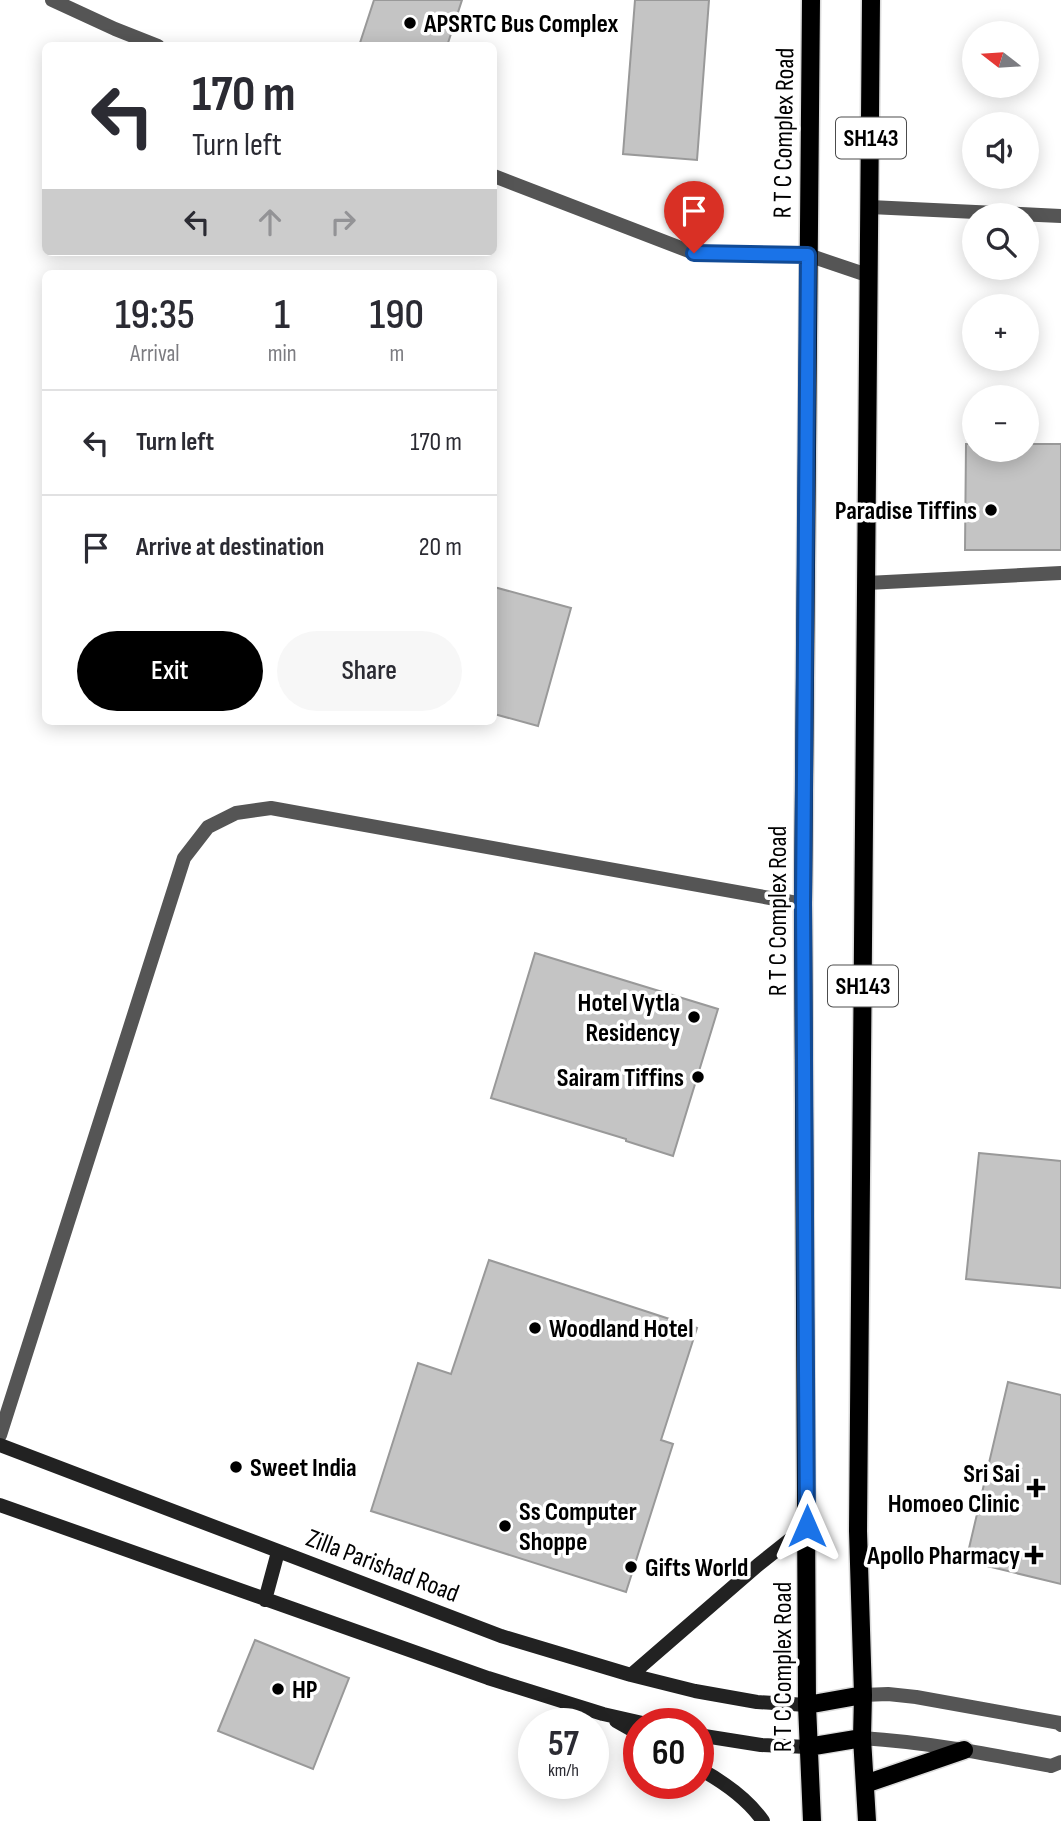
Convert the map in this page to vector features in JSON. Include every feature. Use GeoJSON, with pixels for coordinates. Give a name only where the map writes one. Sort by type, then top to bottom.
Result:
{"type":"FeatureCollection","features":[{"type":"Feature","properties":{"kind":"main road","name":"R T C Complex Road"},"geometry":{"type":"LineString","coordinates":[[811,0],[803,904],[807,1705],[812,1821]]}},
{"type":"Feature","properties":{"kind":"main road","name":"SH143"},"geometry":{"type":"LineString","coordinates":[[867,1821],[862,1738],[858,1531],[872,0]]}},
{"type":"Feature","properties":{"kind":"main road","name":"Zilla Parishad Road"},"geometry":{"type":"LineString","coordinates":[[0,1446],[500,1636],[695,1691],[757,1702],[807,1705]]}},
{"type":"Feature","properties":{"kind":"main road"},"geometry":{"type":"LineString","coordinates":[[0,1505],[488,1678],[584,1708]]}},
{"type":"Feature","properties":{"kind":"main road"},"geometry":{"type":"LineString","coordinates":[[631,1675],[807,1526]]}},
{"type":"Feature","properties":{"kind":"main road"},"geometry":{"type":"LineString","coordinates":[[265,1600],[278,1552]]}},
{"type":"Feature","properties":{"kind":"main road"},"geometry":{"type":"LineString","coordinates":[[807,1705],[863,1695]]}},
{"type":"Feature","properties":{"kind":"main road"},"geometry":{"type":"LineString","coordinates":[[714,1738],[761,1745],[808,1747],[862,1738]]}},
{"type":"Feature","properties":{"kind":"main road"},"geometry":{"type":"LineString","coordinates":[[865,1784],[964,1750]]}},
{"type":"Feature","properties":{"kind":"main road"},"geometry":{"type":"LineString","coordinates":[[714,1777],[755,1810],[763,1821]]}},
{"type":"Feature","properties":{"kind":"street"},"geometry":{"type":"LineString","coordinates":[[52,0],[148,42]]}},
{"type":"Feature","properties":{"kind":"street"},"geometry":{"type":"LineString","coordinates":[[497,177],[694,253],[808,255],[870,276]]}},
{"type":"Feature","properties":{"kind":"street"},"geometry":{"type":"LineString","coordinates":[[870,207],[1061,216]]}},
{"type":"Feature","properties":{"kind":"street"},"geometry":{"type":"LineString","coordinates":[[867,583],[1061,573]]}},
{"type":"Feature","properties":{"kind":"street"},"geometry":{"type":"LineString","coordinates":[[0,1435],[184,858],[208,827],[236,813],[271,808],[803,904]]}},
{"type":"Feature","properties":{"kind":"street"},"geometry":{"type":"LineString","coordinates":[[863,1695],[916,1697],[1061,1725]]}},
{"type":"Feature","properties":{"kind":"street"},"geometry":{"type":"LineString","coordinates":[[862,1738],[898,1740],[1051,1766],[1061,1762]]}},
{"type":"Feature","properties":{"kind":"building","name":"APSRTC Bus Complex"},"geometry":{"type":"Polygon","coordinates":[[[374,0],[462,0],[448,42],[360,42],[374,0]]]}},
{"type":"Feature","properties":{"kind":"building"},"geometry":{"type":"Polygon","coordinates":[[[635,0],[709,0],[697,160],[623,154],[635,0]]]}},
{"type":"Feature","properties":{"kind":"building"},"geometry":{"type":"Polygon","coordinates":[[[1039,444],[1061,444],[1061,550],[965,550],[966,462],[1039,462],[1039,444]]]}},
{"type":"Feature","properties":{"kind":"building"},"geometry":{"type":"Polygon","coordinates":[[[497,588],[571,608],[538,726],[497,715],[497,588]]]}},
{"type":"Feature","properties":{"kind":"building"},"geometry":{"type":"Polygon","coordinates":[[[535,953],[718,1009],[673,1156],[491,1098],[535,953]]]}},
{"type":"Feature","properties":{"kind":"building"},"geometry":{"type":"Polygon","coordinates":[[[979,1153],[1061,1161],[1061,1288],[966,1279],[979,1153]]]}},
{"type":"Feature","properties":{"kind":"building"},"geometry":{"type":"Polygon","coordinates":[[[489,1260],[697,1328],[661,1440],[673,1444],[626,1592],[371,1511],[418,1363],[451,1374],[489,1260]]]}},
{"type":"Feature","properties":{"kind":"building"},"geometry":{"type":"Polygon","coordinates":[[[1008,1382],[1061,1395],[1061,1584],[966,1561],[1008,1382]]]}},
{"type":"Feature","properties":{"kind":"building"},"geometry":{"type":"Polygon","coordinates":[[[255,1640],[349,1678],[313,1769],[218,1731],[255,1640]]]}},
{"type":"Feature","properties":{"kind":"place","name":"APSRTC Bus Complex"},"geometry":{"type":"Point","coordinates":[410,23]}},
{"type":"Feature","properties":{"kind":"place","name":"Paradise Tiffins"},"geometry":{"type":"Point","coordinates":[991,510]}},
{"type":"Feature","properties":{"kind":"place","name":"Hotel Vytla Residency"},"geometry":{"type":"Point","coordinates":[694,1017]}},
{"type":"Feature","properties":{"kind":"place","name":"Sairam Tiffins"},"geometry":{"type":"Point","coordinates":[698,1077]}},
{"type":"Feature","properties":{"kind":"place","name":"Woodland Hotel"},"geometry":{"type":"Point","coordinates":[535,1328]}},
{"type":"Feature","properties":{"kind":"place","name":"Sweet India"},"geometry":{"type":"Point","coordinates":[236,1467]}},
{"type":"Feature","properties":{"kind":"place","name":"Sri Sai Homoeo Clinic"},"geometry":{"type":"Point","coordinates":[1036,1488]}},
{"type":"Feature","properties":{"kind":"place","name":"Ss Computer Shoppe"},"geometry":{"type":"Point","coordinates":[505,1526]}},
{"type":"Feature","properties":{"kind":"place","name":"Apollo Pharmacy"},"geometry":{"type":"Point","coordinates":[1034,1555]}},
{"type":"Feature","properties":{"kind":"place","name":"Gifts World"},"geometry":{"type":"Point","coordinates":[631,1567]}},
{"type":"Feature","properties":{"kind":"place","name":"HP"},"geometry":{"type":"Point","coordinates":[278,1689]}},
{"type":"Feature","properties":{"kind":"route"},"geometry":{"type":"LineString","coordinates":[[694,253],[808,255],[803,904],[807,1526]]}}]}
